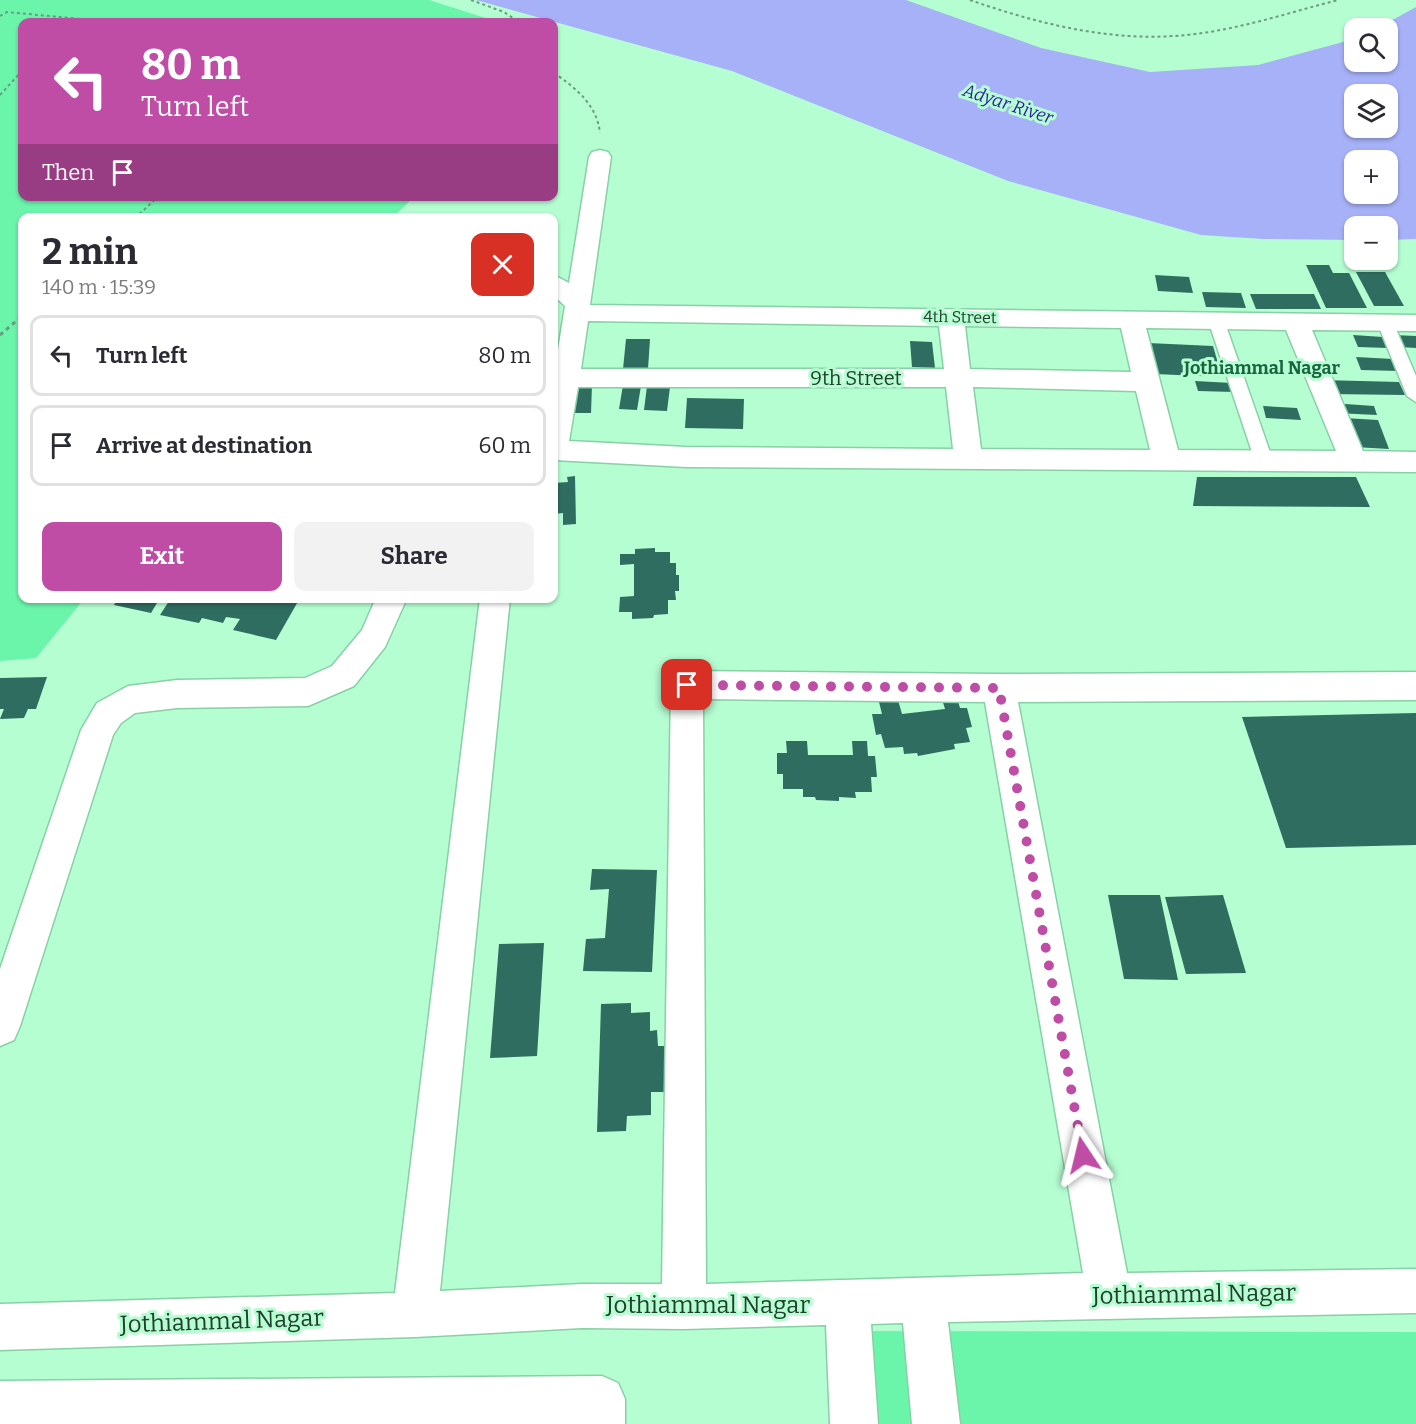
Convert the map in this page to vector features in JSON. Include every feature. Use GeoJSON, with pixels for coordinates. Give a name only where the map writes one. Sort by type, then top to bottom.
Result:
{"type":"FeatureCollection","features":[{"type":"Feature","properties":{"kind":"street"},"geometry":{"type":"LineString","coordinates":[[558,426],[600,157]]}},
{"type":"Feature","properties":{"kind":"street"},"geometry":{"type":"LineString","coordinates":[[558,288],[577,309]]}},
{"type":"Feature","properties":{"kind":"street","name":"4th Street"},"geometry":{"type":"LineString","coordinates":[[577,309],[1416,323]]}},
{"type":"Feature","properties":{"kind":"street"},"geometry":{"type":"LineString","coordinates":[[951,317],[968,458]]}},
{"type":"Feature","properties":{"kind":"street"},"geometry":{"type":"LineString","coordinates":[[1131,319],[1167,460]]}},
{"type":"Feature","properties":{"kind":"street"},"geometry":{"type":"LineString","coordinates":[[1295,321],[1354,462]]}},
{"type":"Feature","properties":{"kind":"street","name":"9th Street"},"geometry":{"type":"LineString","coordinates":[[566,378],[960,378],[1147,382]]}},
{"type":"Feature","properties":{"kind":"street"},"geometry":{"type":"LineString","coordinates":[[558,451],[686,457],[1416,462]]}},
{"type":"Feature","properties":{"kind":"street"},"geometry":{"type":"LineString","coordinates":[[0,1026],[98,730],[109,713],[128,700],[177,694],[308,692],[343,676],[374,638],[390,603]]}},
{"type":"Feature","properties":{"kind":"street"},"geometry":{"type":"LineString","coordinates":[[415,1315],[494,603]]}},
{"type":"Feature","properties":{"kind":"street"},"geometry":{"type":"LineString","coordinates":[[684,1307],[687,685],[999,688],[1416,686]]}},
{"type":"Feature","properties":{"kind":"street"},"geometry":{"type":"LineString","coordinates":[[999,688],[1109,1295]]}},
{"type":"Feature","properties":{"kind":"street","name":"Jothiammal Nagar"},"geometry":{"type":"LineString","coordinates":[[0,1327],[415,1315],[582,1306],[684,1307],[1109,1295],[1416,1290]]}},
{"type":"Feature","properties":{"kind":"street"},"geometry":{"type":"LineString","coordinates":[[923,1301],[936,1424]]}},
{"type":"Feature","properties":{"kind":"street"},"geometry":{"type":"LineString","coordinates":[[847,1303],[854,1424]]}},
{"type":"Feature","properties":{"kind":"street"},"geometry":{"type":"LineString","coordinates":[[0,1404],[602,1399],[601,1424]]}},
{"type":"Feature","properties":{"kind":"lane"},"geometry":{"type":"LineString","coordinates":[[1216,320],[1263,461]]}},
{"type":"Feature","properties":{"kind":"lane"},"geometry":{"type":"LineString","coordinates":[[1385,322],[1416,396]]}},
{"type":"Feature","properties":{"kind":"path"},"geometry":{"type":"LineString","coordinates":[[471,0],[504,12],[513,18]]}},
{"type":"Feature","properties":{"kind":"path"},"geometry":{"type":"LineString","coordinates":[[970,0],[999,10],[1084,30],[1153,36],[1195,34],[1338,0]]}},
{"type":"Feature","properties":{"kind":"path"},"geometry":{"type":"LineString","coordinates":[[0,16],[7,12],[71,18]]}},
{"type":"Feature","properties":{"kind":"path"},"geometry":{"type":"LineString","coordinates":[[0,95],[18,75]]}},
{"type":"Feature","properties":{"kind":"path"},"geometry":{"type":"LineString","coordinates":[[558,76],[576,89],[593,108],[600,128],[600,157]]}},
{"type":"Feature","properties":{"kind":"path"},"geometry":{"type":"LineString","coordinates":[[140,213],[154,201]]}},
{"type":"Feature","properties":{"kind":"path"},"geometry":{"type":"LineString","coordinates":[[0,335],[18,319]]}},
{"type":"Feature","properties":{"kind":"green space"},"geometry":{"type":"Polygon","coordinates":[[[0,0],[429,0],[485,18],[18,18],[18,201],[410,201],[397,213],[18,213],[18,603],[81,603],[36,658],[0,661],[0,0]]]}},
{"type":"Feature","properties":{"kind":"green space"},"geometry":{"type":"Polygon","coordinates":[[[862,1331],[1416,1332],[1416,1424],[869,1424],[862,1331]]]}},
{"type":"Feature","properties":{"kind":"water","name":"Adyar River"},"geometry":{"type":"Polygon","coordinates":[[[476,0],[906,0],[1041,48],[1150,72],[1258,65],[1344,42],[1344,72],[1398,72],[1398,18],[1396,18],[1416,7],[1416,239],[1398,240],[1398,216],[1344,216],[1344,240],[1263,239],[1201,235],[1008,181],[732,71],[558,23],[558,18],[541,18],[476,0]]]}},
{"type":"Feature","properties":{"kind":"building"},"geometry":{"type":"Polygon","coordinates":[[[1306,265],[1329,265],[1333,273],[1349,273],[1367,308],[1326,308],[1306,265]]]}},
{"type":"Feature","properties":{"kind":"building"},"geometry":{"type":"Polygon","coordinates":[[[1356,272],[1385,272],[1404,306],[1374,306],[1356,272]]]}},
{"type":"Feature","properties":{"kind":"building"},"geometry":{"type":"Polygon","coordinates":[[[1155,275],[1189,277],[1193,293],[1158,291],[1155,275]]]}},
{"type":"Feature","properties":{"kind":"building"},"geometry":{"type":"Polygon","coordinates":[[[1202,292],[1241,293],[1246,308],[1206,307],[1202,292]]]}},
{"type":"Feature","properties":{"kind":"building"},"geometry":{"type":"Polygon","coordinates":[[[1250,294],[1314,294],[1321,309],[1256,309],[1250,294]]]}},
{"type":"Feature","properties":{"kind":"building"},"geometry":{"type":"Polygon","coordinates":[[[1353,335],[1383,337],[1388,348],[1358,347],[1353,335]]]}},
{"type":"Feature","properties":{"kind":"building"},"geometry":{"type":"Polygon","coordinates":[[[1394,335],[1416,336],[1416,348],[1399,347],[1394,335]]]}},
{"type":"Feature","properties":{"kind":"building"},"geometry":{"type":"Polygon","coordinates":[[[626,339],[650,339],[648,369],[623,369],[626,339]]]}},
{"type":"Feature","properties":{"kind":"building"},"geometry":{"type":"Polygon","coordinates":[[[910,341],[932,342],[935,368],[912,367],[910,341]]]}},
{"type":"Feature","properties":{"kind":"building"},"geometry":{"type":"Polygon","coordinates":[[[1148,343],[1213,346],[1222,377],[1155,374],[1148,343]]]}},
{"type":"Feature","properties":{"kind":"building"},"geometry":{"type":"Polygon","coordinates":[[[1356,357],[1393,359],[1399,371],[1361,370],[1356,357]]]}},
{"type":"Feature","properties":{"kind":"building"},"geometry":{"type":"Polygon","coordinates":[[[1322,380],[1399,382],[1405,395],[1328,394],[1322,380]]]}},
{"type":"Feature","properties":{"kind":"building"},"geometry":{"type":"Polygon","coordinates":[[[1195,381],[1232,383],[1234,392],[1198,391],[1195,381]]]}},
{"type":"Feature","properties":{"kind":"building"},"geometry":{"type":"Polygon","coordinates":[[[592,385],[591,413],[566,413],[568,386],[592,385]]]}},
{"type":"Feature","properties":{"kind":"building"},"geometry":{"type":"Polygon","coordinates":[[[623,385],[641,386],[637,410],[619,409],[623,385]]]}},
{"type":"Feature","properties":{"kind":"building"},"geometry":{"type":"Polygon","coordinates":[[[647,386],[670,387],[667,411],[644,410],[647,386]]]}},
{"type":"Feature","properties":{"kind":"building"},"geometry":{"type":"Polygon","coordinates":[[[687,398],[744,399],[743,429],[685,428],[687,398]]]}},
{"type":"Feature","properties":{"kind":"building"},"geometry":{"type":"Polygon","coordinates":[[[1331,403],[1374,406],[1377,415],[1335,413],[1331,403]]]}},
{"type":"Feature","properties":{"kind":"building"},"geometry":{"type":"Polygon","coordinates":[[[1263,406],[1297,408],[1301,420],[1266,418],[1263,406]]]}},
{"type":"Feature","properties":{"kind":"building"},"geometry":{"type":"Polygon","coordinates":[[[1344,418],[1378,420],[1389,449],[1354,447],[1344,418]]]}},
{"type":"Feature","properties":{"kind":"building"},"geometry":{"type":"Polygon","coordinates":[[[575,476],[576,524],[563,525],[563,513],[558,514],[558,483],[568,482],[567,477],[575,476]]]}},
{"type":"Feature","properties":{"kind":"building"},"geometry":{"type":"Polygon","coordinates":[[[1197,477],[1356,477],[1370,507],[1193,506],[1197,477]]]}},
{"type":"Feature","properties":{"kind":"building"},"geometry":{"type":"Polygon","coordinates":[[[655,548],[655,552],[670,552],[670,563],[676,563],[676,575],[679,575],[679,591],[675,591],[676,600],[668,600],[668,614],[654,615],[653,618],[632,619],[632,612],[619,612],[620,597],[634,596],[634,564],[620,565],[620,554],[635,554],[635,549],[655,548]]]}},
{"type":"Feature","properties":{"kind":"building"},"geometry":{"type":"Polygon","coordinates":[[[115,603],[157,603],[151,613],[114,605],[115,603]]]}},
{"type":"Feature","properties":{"kind":"building"},"geometry":{"type":"Polygon","coordinates":[[[168,603],[297,603],[276,640],[233,630],[240,619],[226,617],[223,623],[202,618],[199,623],[160,615],[168,603]]]}},
{"type":"Feature","properties":{"kind":"building"},"geometry":{"type":"Polygon","coordinates":[[[47,677],[36,709],[28,709],[24,718],[0,719],[4,709],[0,709],[0,678],[47,677]]]}},
{"type":"Feature","properties":{"kind":"building"},"geometry":{"type":"Polygon","coordinates":[[[956,694],[960,708],[967,708],[972,727],[966,728],[970,742],[954,744],[955,749],[918,756],[917,753],[904,754],[903,747],[885,748],[881,734],[876,735],[872,714],[882,714],[879,702],[898,700],[902,714],[945,709],[941,696],[956,694]]]}},
{"type":"Feature","properties":{"kind":"building"},"geometry":{"type":"Polygon","coordinates":[[[1416,713],[1416,845],[1286,848],[1242,717],[1416,713]]]}},
{"type":"Feature","properties":{"kind":"building"},"geometry":{"type":"Polygon","coordinates":[[[786,741],[807,741],[808,755],[853,755],[852,741],[867,741],[868,756],[875,756],[877,777],[871,777],[872,792],[855,792],[856,798],[839,797],[839,801],[803,797],[803,789],[783,789],[783,774],[777,774],[777,753],[787,753],[786,741]]]}},
{"type":"Feature","properties":{"kind":"building"},"geometry":{"type":"Polygon","coordinates":[[[592,869],[657,870],[652,972],[583,971],[586,939],[605,938],[609,889],[590,890],[592,869]]]}},
{"type":"Feature","properties":{"kind":"building"},"geometry":{"type":"Polygon","coordinates":[[[1108,895],[1160,895],[1178,980],[1124,979],[1108,895]]]}},
{"type":"Feature","properties":{"kind":"building"},"geometry":{"type":"Polygon","coordinates":[[[1223,895],[1246,973],[1186,974],[1165,897],[1223,895]]]}},
{"type":"Feature","properties":{"kind":"building"},"geometry":{"type":"Polygon","coordinates":[[[544,943],[537,1056],[490,1058],[499,944],[544,943]]]}},
{"type":"Feature","properties":{"kind":"building"},"geometry":{"type":"Polygon","coordinates":[[[631,1003],[631,1013],[650,1012],[650,1031],[657,1030],[658,1046],[666,1046],[667,1092],[651,1092],[651,1115],[627,1116],[626,1131],[597,1132],[601,1004],[631,1003]]]}},
{"type":"Feature","properties":{"kind":"district","name":"Jothiammal Nagar"},"geometry":{"type":"Point","coordinates":[1262,368]}},
{"type":"Feature","properties":{"kind":"route"},"geometry":{"type":"LineString","coordinates":[[687,685],[999,688],[1083,1155]]}}]}
